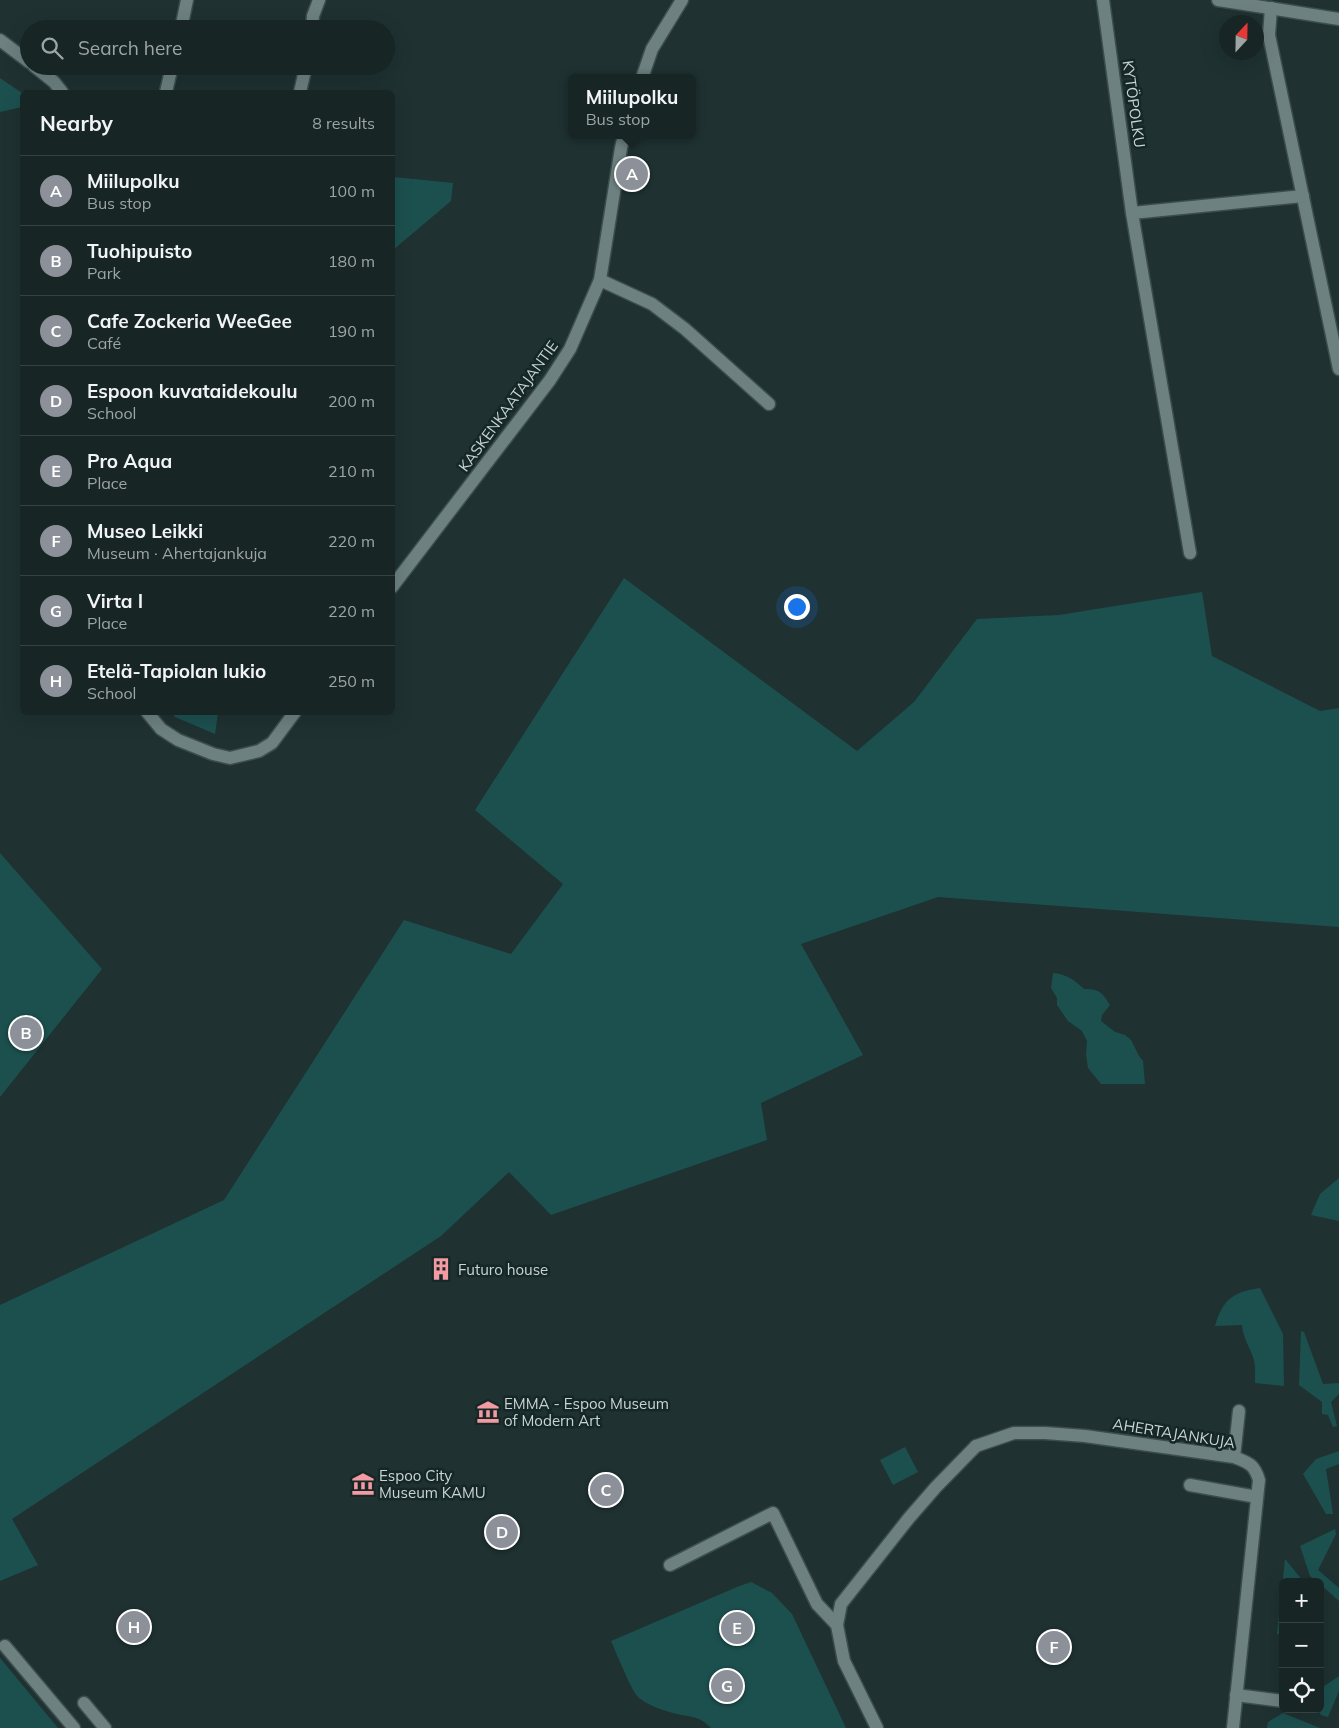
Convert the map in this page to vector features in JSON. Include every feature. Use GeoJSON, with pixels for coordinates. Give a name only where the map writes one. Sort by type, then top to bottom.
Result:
{"type":"FeatureCollection","features":[{"type":"Feature","properties":{"kind":"street"},"geometry":{"type":"LineString","coordinates":[[182,20],[187,0]]}},
{"type":"Feature","properties":{"kind":"street"},"geometry":{"type":"LineString","coordinates":[[313,20],[319,0]]}},
{"type":"Feature","properties":{"kind":"street"},"geometry":{"type":"LineString","coordinates":[[643,74],[652,49],[682,0]]}},
{"type":"Feature","properties":{"kind":"street","name":"KYTÖPOLKU"},"geometry":{"type":"LineString","coordinates":[[1103,0],[1132,213],[1190,553]]}},
{"type":"Feature","properties":{"kind":"street"},"geometry":{"type":"LineString","coordinates":[[1218,0],[1339,19]]}},
{"type":"Feature","properties":{"kind":"street"},"geometry":{"type":"LineString","coordinates":[[1271,8],[1269,35],[1339,369]]}},
{"type":"Feature","properties":{"kind":"street"},"geometry":{"type":"LineString","coordinates":[[0,40],[20,55]]}},
{"type":"Feature","properties":{"kind":"street"},"geometry":{"type":"LineString","coordinates":[[45,75],[60,90]]}},
{"type":"Feature","properties":{"kind":"street"},"geometry":{"type":"LineString","coordinates":[[166,90],[170,75]]}},
{"type":"Feature","properties":{"kind":"street"},"geometry":{"type":"LineString","coordinates":[[300,90],[304,75]]}},
{"type":"Feature","properties":{"kind":"street","name":"KASKENKAATAJANTIE"},"geometry":{"type":"LineString","coordinates":[[395,582],[550,380],[570,349],[600,280],[623,139]]}},
{"type":"Feature","properties":{"kind":"street"},"geometry":{"type":"LineString","coordinates":[[1132,213],[1303,196]]}},
{"type":"Feature","properties":{"kind":"street"},"geometry":{"type":"LineString","coordinates":[[600,280],[652,304],[685,329],[769,404]]}},
{"type":"Feature","properties":{"kind":"street"},"geometry":{"type":"LineString","coordinates":[[149,715],[161,729],[178,740],[213,754],[230,758],[259,751],[272,743],[293,715]]}},
{"type":"Feature","properties":{"kind":"street"},"geometry":{"type":"LineString","coordinates":[[1234,1457],[1239,1411]]}},
{"type":"Feature","properties":{"kind":"street","name":"AHERTAJANKUJA"},"geometry":{"type":"LineString","coordinates":[[837,1625],[841,1604],[909,1518],[976,1446],[1014,1433],[1045,1433],[1085,1436],[1234,1457],[1249,1463],[1255,1469],[1259,1480],[1233,1728]]}},
{"type":"Feature","properties":{"kind":"street"},"geometry":{"type":"LineString","coordinates":[[1190,1485],[1257,1497]]}},
{"type":"Feature","properties":{"kind":"street"},"geometry":{"type":"LineString","coordinates":[[670,1565],[773,1513],[817,1604],[837,1625],[844,1661],[876,1728]]}},
{"type":"Feature","properties":{"kind":"street"},"geometry":{"type":"LineString","coordinates":[[5,1646],[74,1728]]}},
{"type":"Feature","properties":{"kind":"street"},"geometry":{"type":"LineString","coordinates":[[1236,1695],[1279,1700]]}},
{"type":"Feature","properties":{"kind":"street"},"geometry":{"type":"LineString","coordinates":[[84,1703],[105,1728]]}},
{"type":"Feature","properties":{"kind":"shaded area"},"geometry":{"type":"Polygon","coordinates":[[[0,78],[20,92],[20,107],[0,112],[0,78]]]}},
{"type":"Feature","properties":{"kind":"shaded area"},"geometry":{"type":"Polygon","coordinates":[[[395,177],[453,183],[451,201],[395,248],[395,177]]]}},
{"type":"Feature","properties":{"kind":"shaded area"},"geometry":{"type":"Polygon","coordinates":[[[624,578],[857,751],[914,702],[977,619],[1059,615],[1202,592],[1212,656],[1320,711],[1339,708],[1339,927],[938,897],[801,944],[863,1055],[761,1103],[767,1140],[551,1215],[509,1172],[441,1236],[12,1519],[38,1565],[0,1581],[0,1305],[224,1200],[404,920],[511,954],[563,884],[475,810],[624,578]]]}},
{"type":"Feature","properties":{"kind":"shaded area"},"geometry":{"type":"Polygon","coordinates":[[[174,715],[218,715],[215,734],[174,715]]]}},
{"type":"Feature","properties":{"kind":"shaded area"},"geometry":{"type":"Polygon","coordinates":[[[0,853],[102,969],[0,1097],[0,853]]]}},
{"type":"Feature","properties":{"kind":"shaded area"},"geometry":{"type":"Polygon","coordinates":[[[1053,973],[1066,976],[1084,989],[1100,992],[1105,997],[1110,1005],[1102,1015],[1101,1021],[1115,1032],[1125,1035],[1131,1040],[1143,1061],[1145,1084],[1101,1084],[1088,1068],[1086,1055],[1087,1041],[1082,1031],[1068,1021],[1057,1005],[1057,998],[1051,988],[1053,973]]]}},
{"type":"Feature","properties":{"kind":"shaded area"},"geometry":{"type":"Polygon","coordinates":[[[1339,1178],[1339,1221],[1311,1215],[1320,1194],[1339,1178]]]}},
{"type":"Feature","properties":{"kind":"shaded area"},"geometry":{"type":"Polygon","coordinates":[[[1260,1288],[1283,1334],[1284,1386],[1255,1383],[1254,1360],[1242,1325],[1215,1326],[1222,1309],[1230,1298],[1243,1292],[1260,1288]]]}},
{"type":"Feature","properties":{"kind":"shaded area"},"geometry":{"type":"Polygon","coordinates":[[[1301,1331],[1304,1332],[1323,1384],[1339,1383],[1339,1394],[1331,1402],[1337,1426],[1333,1427],[1328,1415],[1322,1414],[1322,1402],[1299,1385],[1301,1331]]]}},
{"type":"Feature","properties":{"kind":"shaded area"},"geometry":{"type":"Polygon","coordinates":[[[905,1447],[918,1472],[893,1485],[880,1460],[905,1447]]]}},
{"type":"Feature","properties":{"kind":"shaded area"},"geometry":{"type":"Polygon","coordinates":[[[1339,1451],[1339,1464],[1326,1469],[1333,1514],[1326,1514],[1303,1474],[1316,1459],[1339,1451]]]}},
{"type":"Feature","properties":{"kind":"shaded area"},"geometry":{"type":"Polygon","coordinates":[[[1335,1529],[1336,1534],[1318,1570],[1339,1588],[1339,1601],[1324,1588],[1324,1578],[1312,1578],[1310,1576],[1300,1546],[1335,1529]]]}},
{"type":"Feature","properties":{"kind":"shaded area"},"geometry":{"type":"Polygon","coordinates":[[[1285,1559],[1301,1578],[1283,1578],[1285,1559]]]}},
{"type":"Feature","properties":{"kind":"shaded area"},"geometry":{"type":"Polygon","coordinates":[[[751,1582],[772,1593],[792,1614],[846,1728],[711,1728],[698,1718],[669,1712],[650,1705],[635,1693],[611,1641],[751,1582]]]}},
{"type":"Feature","properties":{"kind":"shaded area"},"geometry":{"type":"Polygon","coordinates":[[[1279,1615],[1279,1634],[1277,1634],[1279,1615]]]}},
{"type":"Feature","properties":{"kind":"shaded area"},"geometry":{"type":"Polygon","coordinates":[[[0,1658],[58,1728],[0,1728],[0,1658]]]}},
{"type":"Feature","properties":{"kind":"shaded area"},"geometry":{"type":"Polygon","coordinates":[[[1339,1676],[1339,1691],[1328,1717],[1320,1713],[1324,1713],[1324,1686],[1339,1676]]]}},
{"type":"Feature","properties":{"kind":"shaded area"},"geometry":{"type":"Polygon","coordinates":[[[1283,1713],[1320,1728],[1267,1728],[1268,1722],[1283,1713]]]}},
{"type":"Feature","properties":{"kind":"place","name":"Miilupolku"},"geometry":{"type":"Point","coordinates":[632,174]}},
{"type":"Feature","properties":{"kind":"place","name":"Tuohipuisto"},"geometry":{"type":"Point","coordinates":[26,1033]}},
{"type":"Feature","properties":{"kind":"place","name":"Futuro house"},"geometry":{"type":"Point","coordinates":[441,1269]}},
{"type":"Feature","properties":{"kind":"place","name":"EMMA - Espoo Museum of Modern Art"},"geometry":{"type":"Point","coordinates":[488,1412]}},
{"type":"Feature","properties":{"kind":"place","name":"Espoo City Museum KAMU"},"geometry":{"type":"Point","coordinates":[363,1484]}},
{"type":"Feature","properties":{"kind":"place","name":"Cafe Zockeria WeeGee"},"geometry":{"type":"Point","coordinates":[606,1490]}},
{"type":"Feature","properties":{"kind":"place","name":"Espoon kuvataidekoulu"},"geometry":{"type":"Point","coordinates":[502,1532]}},
{"type":"Feature","properties":{"kind":"place","name":"Etelä-Tapiolan lukio"},"geometry":{"type":"Point","coordinates":[134,1627]}},
{"type":"Feature","properties":{"kind":"place","name":"Pro Aqua"},"geometry":{"type":"Point","coordinates":[737,1628]}},
{"type":"Feature","properties":{"kind":"place","name":"Museo Leikki"},"geometry":{"type":"Point","coordinates":[1054,1647]}},
{"type":"Feature","properties":{"kind":"place","name":"Virta I"},"geometry":{"type":"Point","coordinates":[727,1686]}}]}
